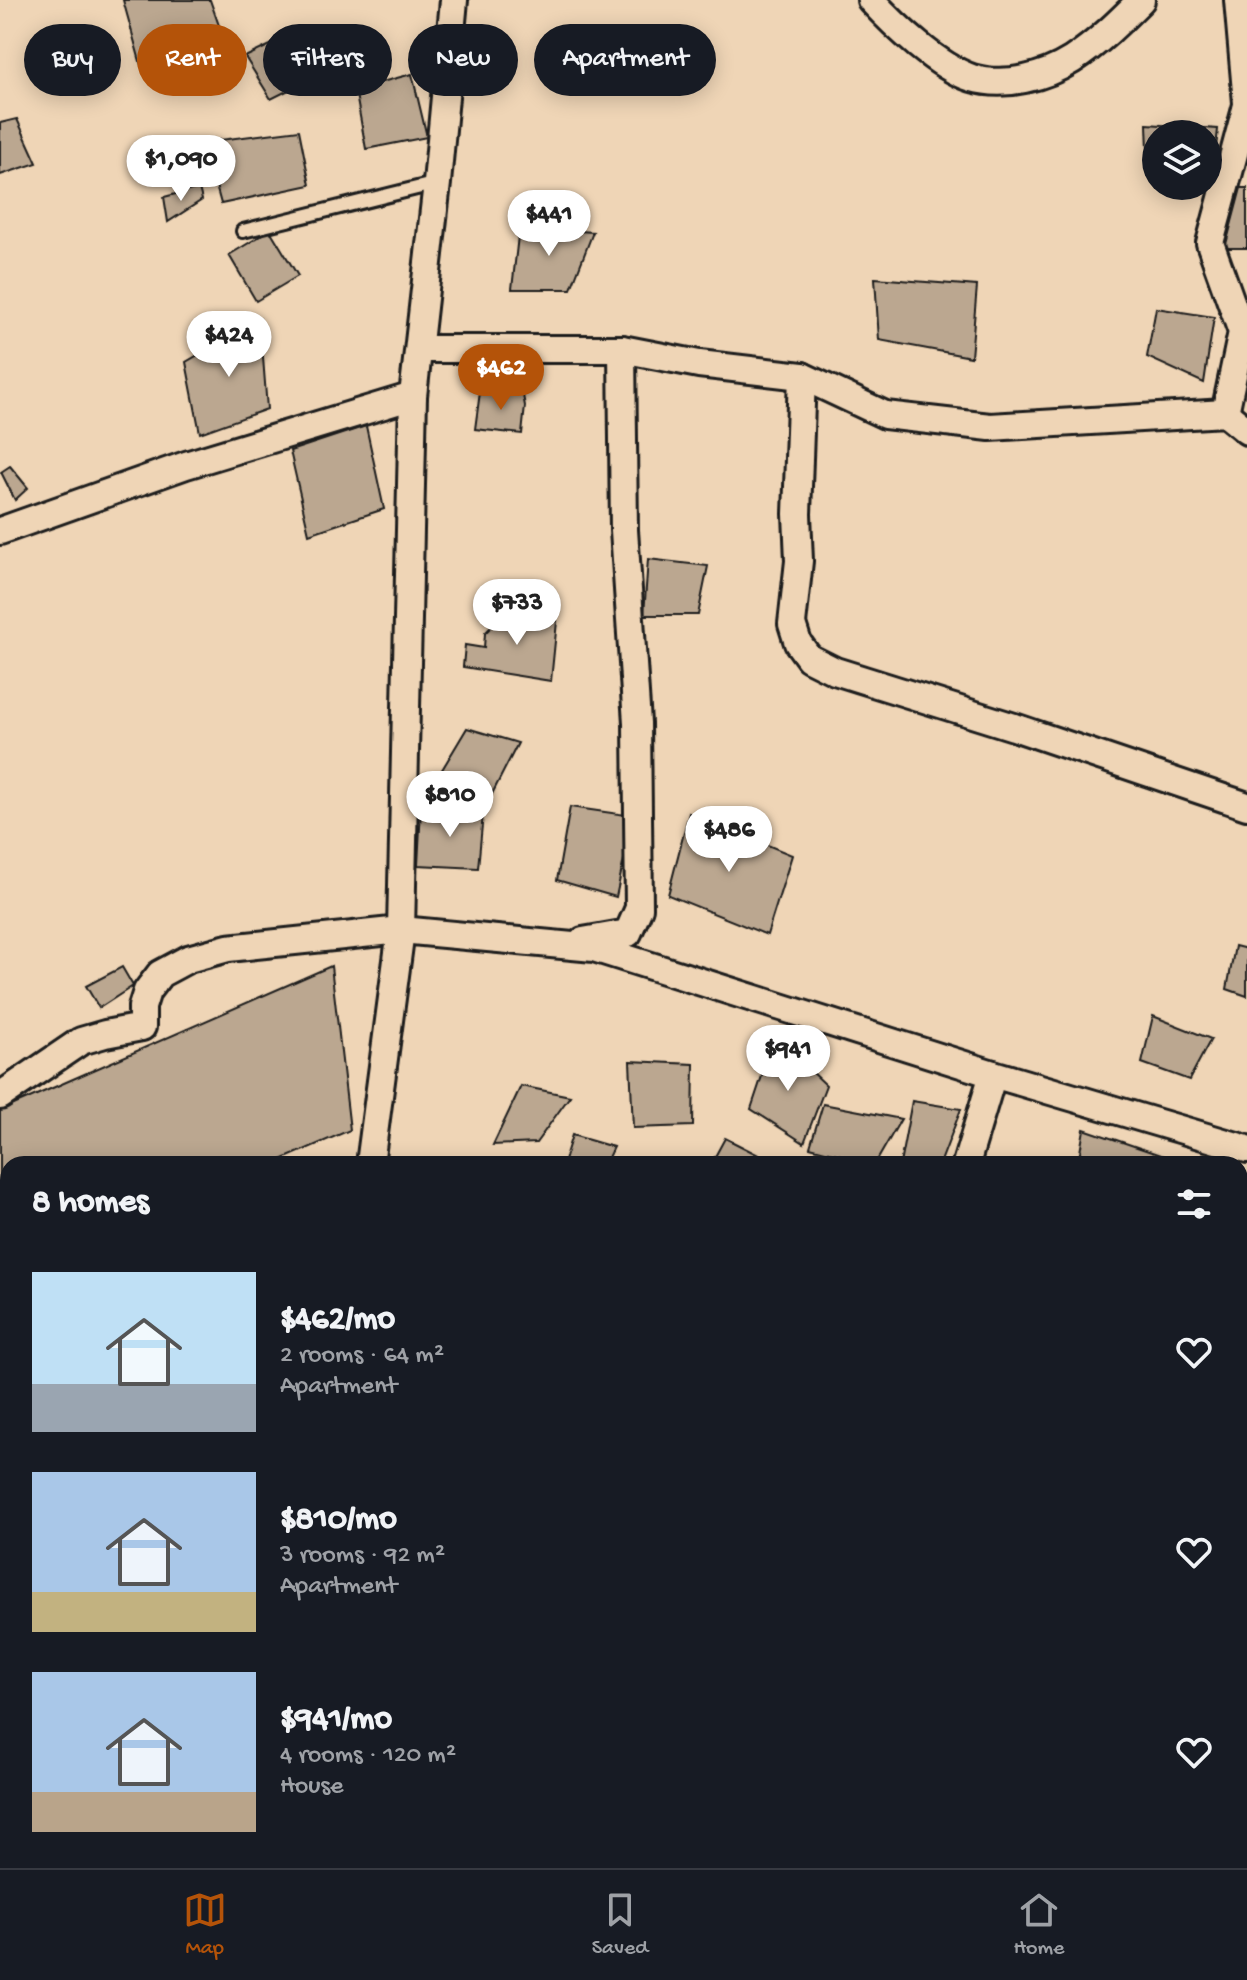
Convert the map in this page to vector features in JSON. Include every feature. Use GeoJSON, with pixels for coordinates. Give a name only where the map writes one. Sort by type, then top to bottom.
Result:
{"type":"FeatureCollection","features":[{"type":"Feature","properties":{"kind":"street"},"geometry":{"type":"LineString","coordinates":[[371,1156],[401,930],[413,396],[454,0]]}},
{"type":"Feature","properties":{"kind":"street"},"geometry":{"type":"LineString","coordinates":[[871,0],[916,44],[963,73],[988,81],[1021,80],[1059,67],[1108,33],[1141,0]]}},
{"type":"Feature","properties":{"kind":"street"},"geometry":{"type":"LineString","coordinates":[[1225,413],[1242,332],[1210,243],[1247,104],[1238,0]]}},
{"type":"Feature","properties":{"kind":"street"},"geometry":{"type":"LineString","coordinates":[[420,349],[622,349],[699,364],[802,376],[885,415],[990,427],[1225,413],[1247,431]]}},
{"type":"Feature","properties":{"kind":"street"},"geometry":{"type":"LineString","coordinates":[[594,948],[581,940],[628,933],[639,908],[637,723],[624,530],[622,349]]}},
{"type":"Feature","properties":{"kind":"street"},"geometry":{"type":"LineString","coordinates":[[802,376],[797,514],[799,561],[792,624],[798,643],[809,658],[835,671],[1014,727],[1247,806]]}},
{"type":"Feature","properties":{"kind":"street"},"geometry":{"type":"LineString","coordinates":[[0,531],[186,465],[413,396]]}},
{"type":"Feature","properties":{"kind":"street"},"geometry":{"type":"LineString","coordinates":[[0,1096],[81,1041],[142,1027],[142,1007],[147,991],[160,974],[188,959],[228,948],[401,930],[594,948],[993,1074],[1247,1149]]}},
{"type":"Feature","properties":{"kind":"street"},"geometry":{"type":"LineString","coordinates":[[968,1156],[993,1074]]}},
{"type":"Feature","properties":{"kind":"lane"},"geometry":{"type":"LineString","coordinates":[[243,231],[437,183]]}},
{"type":"Feature","properties":{"kind":"building"},"geometry":{"type":"Polygon","coordinates":[[[123,0],[210,0],[218,24],[137,24],[137,51],[123,0]]]}},
{"type":"Feature","properties":{"kind":"building"},"geometry":{"type":"Polygon","coordinates":[[[263,48],[263,86],[247,60],[247,56],[263,48]]]}},
{"type":"Feature","properties":{"kind":"building"},"geometry":{"type":"Polygon","coordinates":[[[408,75],[408,96],[417,96],[427,137],[366,149],[356,96],[392,96],[392,79],[408,75]]]}},
{"type":"Feature","properties":{"kind":"building"},"geometry":{"type":"Polygon","coordinates":[[[17,119],[37,163],[0,175],[0,123],[17,119]]]}},
{"type":"Feature","properties":{"kind":"building"},"geometry":{"type":"Polygon","coordinates":[[[299,130],[310,185],[221,204],[204,142],[299,130]]]}},
{"type":"Feature","properties":{"kind":"building"},"geometry":{"type":"Polygon","coordinates":[[[199,188],[202,200],[168,222],[164,197],[199,188]]]}},
{"type":"Feature","properties":{"kind":"building"},"geometry":{"type":"Polygon","coordinates":[[[1241,188],[1247,188],[1247,248],[1225,248],[1241,188]]]}},
{"type":"Feature","properties":{"kind":"building"},"geometry":{"type":"Polygon","coordinates":[[[519,227],[593,232],[571,289],[512,289],[519,227]]]}},
{"type":"Feature","properties":{"kind":"building"},"geometry":{"type":"Polygon","coordinates":[[[270,230],[298,276],[256,301],[229,255],[270,230]]]}},
{"type":"Feature","properties":{"kind":"building"},"geometry":{"type":"Polygon","coordinates":[[[875,278],[977,286],[971,357],[879,340],[875,278]]]}},
{"type":"Feature","properties":{"kind":"building"},"geometry":{"type":"Polygon","coordinates":[[[1156,308],[1214,317],[1204,383],[1147,357],[1156,308]]]}},
{"type":"Feature","properties":{"kind":"building"},"geometry":{"type":"Polygon","coordinates":[[[260,319],[267,409],[200,433],[186,362],[260,319]]]}},
{"type":"Feature","properties":{"kind":"building"},"geometry":{"type":"Polygon","coordinates":[[[522,390],[525,406],[522,434],[475,429],[480,392],[522,390]]]}},
{"type":"Feature","properties":{"kind":"building"},"geometry":{"type":"Polygon","coordinates":[[[366,426],[384,509],[309,534],[290,451],[366,426]]]}},
{"type":"Feature","properties":{"kind":"building"},"geometry":{"type":"Polygon","coordinates":[[[10,466],[28,488],[15,500],[1,472],[10,466]]]}},
{"type":"Feature","properties":{"kind":"building"},"geometry":{"type":"Polygon","coordinates":[[[648,559],[708,566],[698,615],[644,615],[648,559]]]}},
{"type":"Feature","properties":{"kind":"building"},"geometry":{"type":"Polygon","coordinates":[[[511,607],[557,621],[551,681],[463,667],[465,645],[484,648],[485,633],[511,607]]]}},
{"type":"Feature","properties":{"kind":"building"},"geometry":{"type":"Polygon","coordinates":[[[467,728],[518,743],[491,796],[437,778],[467,728]]]}},
{"type":"Feature","properties":{"kind":"building"},"geometry":{"type":"Polygon","coordinates":[[[570,807],[633,816],[616,897],[557,880],[570,807]]]}},
{"type":"Feature","properties":{"kind":"building"},"geometry":{"type":"Polygon","coordinates":[[[421,809],[483,814],[478,868],[418,865],[421,809]]]}},
{"type":"Feature","properties":{"kind":"building"},"geometry":{"type":"Polygon","coordinates":[[[689,813],[792,855],[767,935],[668,895],[689,813]]]}},
{"type":"Feature","properties":{"kind":"building"},"geometry":{"type":"Polygon","coordinates":[[[1235,946],[1247,949],[1247,996],[1227,989],[1235,946]]]}},
{"type":"Feature","properties":{"kind":"building"},"geometry":{"type":"Polygon","coordinates":[[[331,966],[350,1130],[290,1156],[0,1156],[0,1111],[331,966]]]}},
{"type":"Feature","properties":{"kind":"building"},"geometry":{"type":"Polygon","coordinates":[[[122,967],[133,986],[99,1008],[86,986],[122,967]]]}},
{"type":"Feature","properties":{"kind":"building"},"geometry":{"type":"Polygon","coordinates":[[[1153,1016],[1211,1039],[1189,1080],[1142,1063],[1153,1016]]]}},
{"type":"Feature","properties":{"kind":"building"},"geometry":{"type":"Polygon","coordinates":[[[775,1037],[826,1085],[804,1143],[751,1109],[775,1037]]]}},
{"type":"Feature","properties":{"kind":"building"},"geometry":{"type":"Polygon","coordinates":[[[630,1061],[694,1064],[693,1126],[633,1128],[630,1061]]]}},
{"type":"Feature","properties":{"kind":"building"},"geometry":{"type":"Polygon","coordinates":[[[521,1086],[570,1096],[536,1143],[493,1145],[521,1086]]]}},
{"type":"Feature","properties":{"kind":"building"},"geometry":{"type":"Polygon","coordinates":[[[912,1101],[961,1109],[943,1156],[902,1156],[912,1101]]]}},
{"type":"Feature","properties":{"kind":"building"},"geometry":{"type":"Polygon","coordinates":[[[823,1104],[901,1119],[880,1156],[844,1156],[810,1147],[823,1104]]]}},
{"type":"Feature","properties":{"kind":"building"},"geometry":{"type":"Polygon","coordinates":[[[1084,1129],[1163,1156],[1079,1156],[1084,1129]]]}},
{"type":"Feature","properties":{"kind":"building"},"geometry":{"type":"Polygon","coordinates":[[[572,1135],[613,1147],[609,1156],[565,1156],[572,1135]]]}},
{"type":"Feature","properties":{"kind":"building"},"geometry":{"type":"Polygon","coordinates":[[[725,1138],[760,1156],[715,1156],[725,1138]]]}}]}
